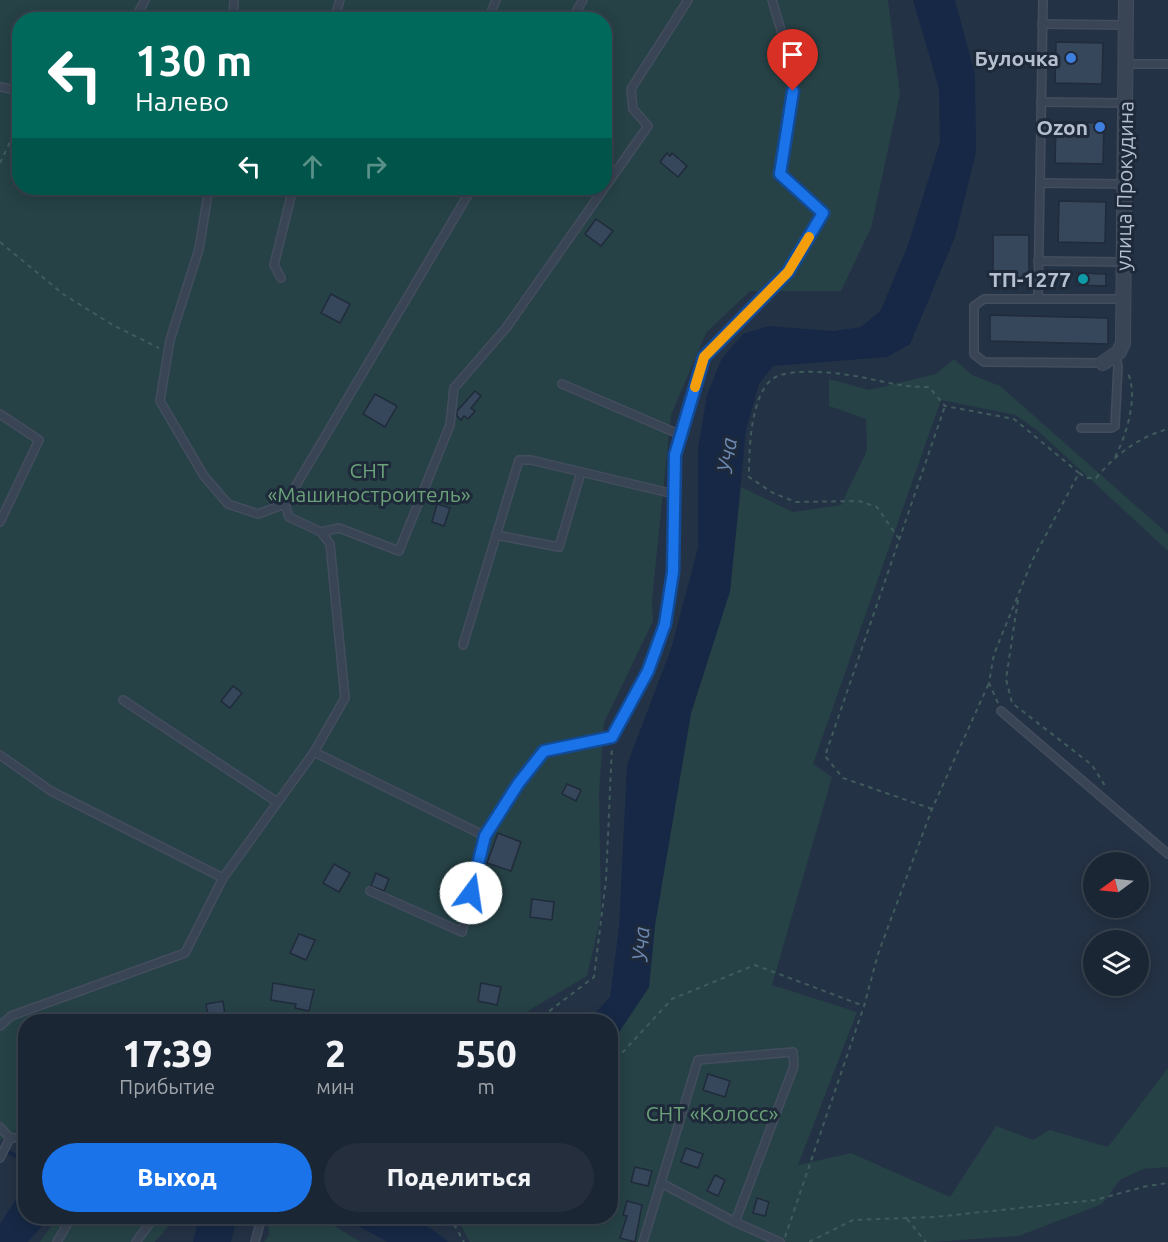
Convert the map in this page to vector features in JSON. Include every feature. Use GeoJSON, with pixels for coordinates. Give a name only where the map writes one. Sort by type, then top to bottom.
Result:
{"type":"FeatureCollection","features":[{"type":"Feature","properties":{"kind":"street","name":"улица Прокудина"},"geometry":{"type":"LineString","coordinates":[[1109,359],[1123,343],[1126,0]]}},
{"type":"Feature","properties":{"kind":"lane"},"geometry":{"type":"LineString","coordinates":[[612,177],[648,126],[633,109],[631,89],[688,0]]}},
{"type":"Feature","properties":{"kind":"lane"},"geometry":{"type":"LineString","coordinates":[[370,891],[462,932],[485,836],[518,784],[544,751],[612,737],[648,671],[665,624],[673,572],[675,455],[704,357],[788,272],[823,213],[780,174],[793,91],[783,37],[772,0]]}},
{"type":"Feature","properties":{"kind":"lane"},"geometry":{"type":"LineString","coordinates":[[1038,299],[1042,0]]}},
{"type":"Feature","properties":{"kind":"lane"},"geometry":{"type":"LineString","coordinates":[[1042,24],[1126,26]]}},
{"type":"Feature","properties":{"kind":"lane"},"geometry":{"type":"LineString","coordinates":[[1125,64],[1168,64]]}},
{"type":"Feature","properties":{"kind":"lane"},"geometry":{"type":"LineString","coordinates":[[1041,102],[1125,103]]}},
{"type":"Feature","properties":{"kind":"lane"},"geometry":{"type":"LineString","coordinates":[[1040,183],[1124,184]]}},
{"type":"Feature","properties":{"kind":"lane"},"geometry":{"type":"LineString","coordinates":[[208,195],[199,249],[168,353],[160,401],[204,476],[228,504],[258,514],[285,504],[468,195]]}},
{"type":"Feature","properties":{"kind":"lane"},"geometry":{"type":"LineString","coordinates":[[281,278],[274,265],[291,195]]}},
{"type":"Feature","properties":{"kind":"lane"},"geometry":{"type":"LineString","coordinates":[[285,504],[289,518],[321,531],[339,528],[399,551],[450,425],[454,388],[506,328],[599,195]]}},
{"type":"Feature","properties":{"kind":"lane"},"geometry":{"type":"LineString","coordinates":[[1038,261],[1124,262]]}},
{"type":"Feature","properties":{"kind":"lane"},"geometry":{"type":"LineString","coordinates":[[1080,428],[1115,426],[1118,366],[1109,359],[984,362],[978,360],[974,354],[974,306],[984,299],[1123,299]]}},
{"type":"Feature","properties":{"kind":"lane"},"geometry":{"type":"LineString","coordinates":[[562,384],[681,435]]}},
{"type":"Feature","properties":{"kind":"lane"},"geometry":{"type":"LineString","coordinates":[[0,414],[39,440],[0,522]]}},
{"type":"Feature","properties":{"kind":"lane"},"geometry":{"type":"LineString","coordinates":[[463,645],[519,460],[531,460],[674,494]]}},
{"type":"Feature","properties":{"kind":"lane"},"geometry":{"type":"LineString","coordinates":[[496,535],[559,547],[581,472]]}},
{"type":"Feature","properties":{"kind":"lane"},"geometry":{"type":"LineString","coordinates":[[0,1026],[11,1016],[185,953],[223,878],[314,752],[345,698],[330,544],[321,531]]}},
{"type":"Feature","properties":{"kind":"lane"},"geometry":{"type":"LineString","coordinates":[[123,700],[278,802]]}},
{"type":"Feature","properties":{"kind":"lane"},"geometry":{"type":"LineString","coordinates":[[1001,711],[1168,854]]}},
{"type":"Feature","properties":{"kind":"lane"},"geometry":{"type":"LineString","coordinates":[[314,752],[485,836]]}},
{"type":"Feature","properties":{"kind":"lane"},"geometry":{"type":"LineString","coordinates":[[0,755],[51,791],[223,878]]}},
{"type":"Feature","properties":{"kind":"lane"},"geometry":{"type":"LineString","coordinates":[[643,1242],[698,1060],[794,1052],[794,1066],[735,1222]]}},
{"type":"Feature","properties":{"kind":"lane"},"geometry":{"type":"LineString","coordinates":[[0,1127],[10,1138]]}},
{"type":"Feature","properties":{"kind":"lane"},"geometry":{"type":"LineString","coordinates":[[10,1138],[18,1138]]}},
{"type":"Feature","properties":{"kind":"lane"},"geometry":{"type":"LineString","coordinates":[[3,1153],[10,1138]]}},
{"type":"Feature","properties":{"kind":"lane"},"geometry":{"type":"LineString","coordinates":[[661,1183],[735,1222],[781,1242]]}},
{"type":"Feature","properties":{"kind":"lane"},"geometry":{"type":"LineString","coordinates":[[57,1242],[67,1224]]}},
{"type":"Feature","properties":{"kind":"lane"},"geometry":{"type":"LineString","coordinates":[[136,1242],[149,1224]]}},
{"type":"Feature","properties":{"kind":"lane"},"geometry":{"type":"LineString","coordinates":[[255,1242],[260,1224]]}},
{"type":"Feature","properties":{"kind":"path"},"geometry":{"type":"LineString","coordinates":[[0,163],[12,138]]}},
{"type":"Feature","properties":{"kind":"path"},"geometry":{"type":"LineString","coordinates":[[0,242],[63,294],[111,324],[168,353]]}},
{"type":"Feature","properties":{"kind":"path"},"geometry":{"type":"LineString","coordinates":[[899,539],[877,507],[859,501],[796,502],[773,493],[749,477],[749,451],[754,417],[759,402],[772,379],[801,372],[836,373],[900,387],[929,387],[945,406],[1014,419],[1087,478],[1096,478],[1115,458],[1146,435],[1168,429]]}},
{"type":"Feature","properties":{"kind":"path"},"geometry":{"type":"LineString","coordinates":[[932,809],[843,778],[825,756],[945,406]]}},
{"type":"Feature","properties":{"kind":"path"},"geometry":{"type":"LineString","coordinates":[[781,1242],[864,1006],[878,954],[932,809],[989,682],[994,654],[1032,561],[1079,473]]}},
{"type":"Feature","properties":{"kind":"path"},"geometry":{"type":"LineString","coordinates":[[1020,591],[1009,649],[1006,679],[1008,694],[1012,703],[1092,765],[1108,790]]}},
{"type":"Feature","properties":{"kind":"path"},"geometry":{"type":"LineString","coordinates":[[989,682],[1001,711]]}},
{"type":"Feature","properties":{"kind":"path"},"geometry":{"type":"LineString","coordinates":[[545,1014],[594,976],[606,880],[612,737]]}},
{"type":"Feature","properties":{"kind":"path"},"geometry":{"type":"LineString","coordinates":[[618,1057],[672,999],[755,965],[864,1006]]}},
{"type":"Feature","properties":{"kind":"path"},"geometry":{"type":"LineString","coordinates":[[808,1242],[853,1220],[907,1218],[1095,1200],[1147,1186],[1168,1183]]}},
{"type":"Feature","properties":{"kind":"path"},"geometry":{"type":"LineString","coordinates":[[907,1218],[926,1242]]}},
{"type":"Feature","properties":{"kind":"path"},"geometry":{"type":"LineString","coordinates":[[450,1224],[455,1226],[464,1242]]}},
{"type":"Feature","properties":{"kind":"green space","name":"СНТ «Машиностроитель»"},"geometry":{"type":"Polygon","coordinates":[[[0,0],[888,0],[900,94],[871,228],[841,291],[750,291],[706,333],[671,415],[652,600],[653,621],[604,723],[599,792],[601,915],[587,976],[523,1014],[18,1014],[18,1129],[0,1141],[0,0]]]}},
{"type":"Feature","properties":{"kind":"green space","name":"СНТ «Колосс»"},"geometry":{"type":"Polygon","coordinates":[[[954,359],[972,375],[1000,386],[1168,534],[1168,551],[1037,430],[1015,415],[941,400],[813,764],[832,777],[772,985],[857,1012],[798,1165],[851,1153],[950,1197],[996,1126],[1033,1140],[1050,1130],[1108,1147],[1168,1068],[1168,1167],[1143,1169],[1120,1180],[1102,1204],[1019,1236],[932,1242],[470,1242],[460,1224],[618,1224],[618,1034],[649,987],[655,925],[691,713],[730,591],[741,487],[793,512],[841,505],[867,450],[866,419],[829,406],[829,379],[869,390],[936,374],[954,359]]]}},
{"type":"Feature","properties":{"kind":"green space"},"geometry":{"type":"Polygon","coordinates":[[[53,1224],[170,1224],[155,1242],[40,1242],[53,1224]]]}},
{"type":"Feature","properties":{"kind":"green space"},"geometry":{"type":"Polygon","coordinates":[[[268,1224],[331,1224],[361,1242],[264,1242],[269,1235],[268,1224]]]}},
{"type":"Feature","properties":{"kind":"water","name":"Уча"},"geometry":{"type":"Polygon","coordinates":[[[913,0],[955,0],[975,74],[976,152],[955,237],[910,344],[887,357],[773,366],[759,384],[746,430],[730,591],[691,713],[655,925],[649,987],[618,1034],[618,1014],[594,1014],[610,997],[619,927],[627,765],[671,649],[698,548],[698,449],[707,395],[722,358],[743,334],[768,326],[833,331],[861,327],[881,310],[908,245],[940,142],[939,89],[913,0]]]}},
{"type":"Feature","properties":{"kind":"water"},"geometry":{"type":"Polygon","coordinates":[[[18,1196],[18,1224],[44,1224],[28,1242],[0,1242],[0,1224],[18,1196]]]}},
{"type":"Feature","properties":{"kind":"water"},"geometry":{"type":"Polygon","coordinates":[[[197,1224],[235,1224],[231,1242],[193,1242],[197,1224]]]}},
{"type":"Feature","properties":{"kind":"water"},"geometry":{"type":"Polygon","coordinates":[[[354,1224],[421,1224],[448,1242],[388,1242],[354,1224]]]}},
{"type":"Feature","properties":{"kind":"building"},"geometry":{"type":"Polygon","coordinates":[[[1056,42],[1103,43],[1102,84],[1055,83],[1056,42]]]}},
{"type":"Feature","properties":{"kind":"building"},"geometry":{"type":"Polygon","coordinates":[[[1056,122],[1104,123],[1103,164],[1055,163],[1056,122]]]}},
{"type":"Feature","properties":{"kind":"building"},"geometry":{"type":"Polygon","coordinates":[[[667,153],[670,156],[672,153],[687,166],[678,177],[660,162],[667,153]]]}},
{"type":"Feature","properties":{"kind":"building"},"geometry":{"type":"Polygon","coordinates":[[[1059,201],[1106,202],[1105,243],[1058,242],[1059,201]]]}},
{"type":"Feature","properties":{"kind":"building"},"geometry":{"type":"Polygon","coordinates":[[[596,219],[613,231],[601,246],[585,234],[596,219]]]}},
{"type":"Feature","properties":{"kind":"building"},"geometry":{"type":"Polygon","coordinates":[[[993,235],[1029,235],[1029,285],[993,285],[993,235]]]}},
{"type":"Feature","properties":{"kind":"building"},"geometry":{"type":"Polygon","coordinates":[[[1076,273],[1106,274],[1106,286],[1076,285],[1076,273]]]}},
{"type":"Feature","properties":{"kind":"building"},"geometry":{"type":"Polygon","coordinates":[[[331,294],[350,304],[340,323],[321,313],[331,294]]]}},
{"type":"Feature","properties":{"kind":"building"},"geometry":{"type":"Polygon","coordinates":[[[990,315],[1108,318],[1108,344],[990,341],[990,315]]]}},
{"type":"Feature","properties":{"kind":"building"},"geometry":{"type":"Polygon","coordinates":[[[475,391],[481,396],[471,408],[475,411],[468,419],[464,416],[461,420],[457,416],[457,411],[475,391]]]}},
{"type":"Feature","properties":{"kind":"building"},"geometry":{"type":"Polygon","coordinates":[[[375,394],[397,406],[385,427],[363,414],[375,394]]]}},
{"type":"Feature","properties":{"kind":"building"},"geometry":{"type":"Polygon","coordinates":[[[437,504],[450,508],[444,526],[432,522],[437,504]]]}},
{"type":"Feature","properties":{"kind":"building"},"geometry":{"type":"Polygon","coordinates":[[[233,686],[242,693],[230,708],[221,701],[233,686]]]}},
{"type":"Feature","properties":{"kind":"building"},"geometry":{"type":"Polygon","coordinates":[[[567,784],[581,790],[576,801],[562,794],[567,784]]]}},
{"type":"Feature","properties":{"kind":"building"},"geometry":{"type":"Polygon","coordinates":[[[498,833],[521,842],[511,871],[487,863],[498,833]]]}},
{"type":"Feature","properties":{"kind":"building"},"geometry":{"type":"Polygon","coordinates":[[[334,864],[350,873],[339,892],[323,883],[334,864]]]}},
{"type":"Feature","properties":{"kind":"building"},"geometry":{"type":"Polygon","coordinates":[[[376,873],[389,879],[384,891],[371,886],[376,873]]]}},
{"type":"Feature","properties":{"kind":"building"},"geometry":{"type":"Polygon","coordinates":[[[532,899],[554,902],[552,920],[530,917],[532,899]]]}},
{"type":"Feature","properties":{"kind":"building"},"geometry":{"type":"Polygon","coordinates":[[[299,934],[315,940],[306,960],[290,953],[299,934]]]}},
{"type":"Feature","properties":{"kind":"building"},"geometry":{"type":"Polygon","coordinates":[[[273,983],[314,990],[309,1011],[295,1008],[296,1004],[271,1000],[273,983]]]}},
{"type":"Feature","properties":{"kind":"building"},"geometry":{"type":"Polygon","coordinates":[[[481,983],[501,987],[497,1005],[478,1001],[481,983]]]}},
{"type":"Feature","properties":{"kind":"building"},"geometry":{"type":"Polygon","coordinates":[[[223,1001],[225,1014],[208,1014],[206,1004],[223,1001]]]}},
{"type":"Feature","properties":{"kind":"building"},"geometry":{"type":"Polygon","coordinates":[[[708,1074],[730,1081],[725,1097],[703,1090],[708,1074]]]}},
{"type":"Feature","properties":{"kind":"building"},"geometry":{"type":"Polygon","coordinates":[[[686,1148],[703,1154],[698,1168],[681,1162],[686,1148]]]}},
{"type":"Feature","properties":{"kind":"building"},"geometry":{"type":"Polygon","coordinates":[[[635,1167],[652,1171],[648,1186],[631,1182],[635,1167]]]}},
{"type":"Feature","properties":{"kind":"building"},"geometry":{"type":"Polygon","coordinates":[[[715,1175],[725,1180],[718,1196],[707,1191],[715,1175]]]}},
{"type":"Feature","properties":{"kind":"building"},"geometry":{"type":"Polygon","coordinates":[[[757,1198],[769,1202],[765,1216],[753,1213],[757,1198]]]}},
{"type":"Feature","properties":{"kind":"building"},"geometry":{"type":"Polygon","coordinates":[[[627,1201],[642,1205],[635,1242],[620,1238],[627,1216],[623,1215],[627,1201]]]}},
{"type":"Feature","properties":{"kind":"waterway"},"geometry":{"type":"LineString","coordinates":[[0,1148],[18,1157]]}},
{"type":"Feature","properties":{"kind":"slow traffic"},"geometry":{"type":"LineString","coordinates":[[695,387],[704,357],[788,272],[809,237]]}},
{"type":"Feature","properties":{"kind":"place","name":"Булочка"},"geometry":{"type":"Point","coordinates":[1071,58]}},
{"type":"Feature","properties":{"kind":"place","name":"Ozon"},"geometry":{"type":"Point","coordinates":[1100,127]}},
{"type":"Feature","properties":{"kind":"place","name":"ТП-1277"},"geometry":{"type":"Point","coordinates":[1083,279]}},
{"type":"Feature","properties":{"kind":"route"},"geometry":{"type":"LineString","coordinates":[[471,893],[485,836],[518,784],[544,751],[612,737],[648,671],[665,624],[673,572],[675,455],[704,357],[788,272],[823,213],[780,174],[793,91]]}}]}
